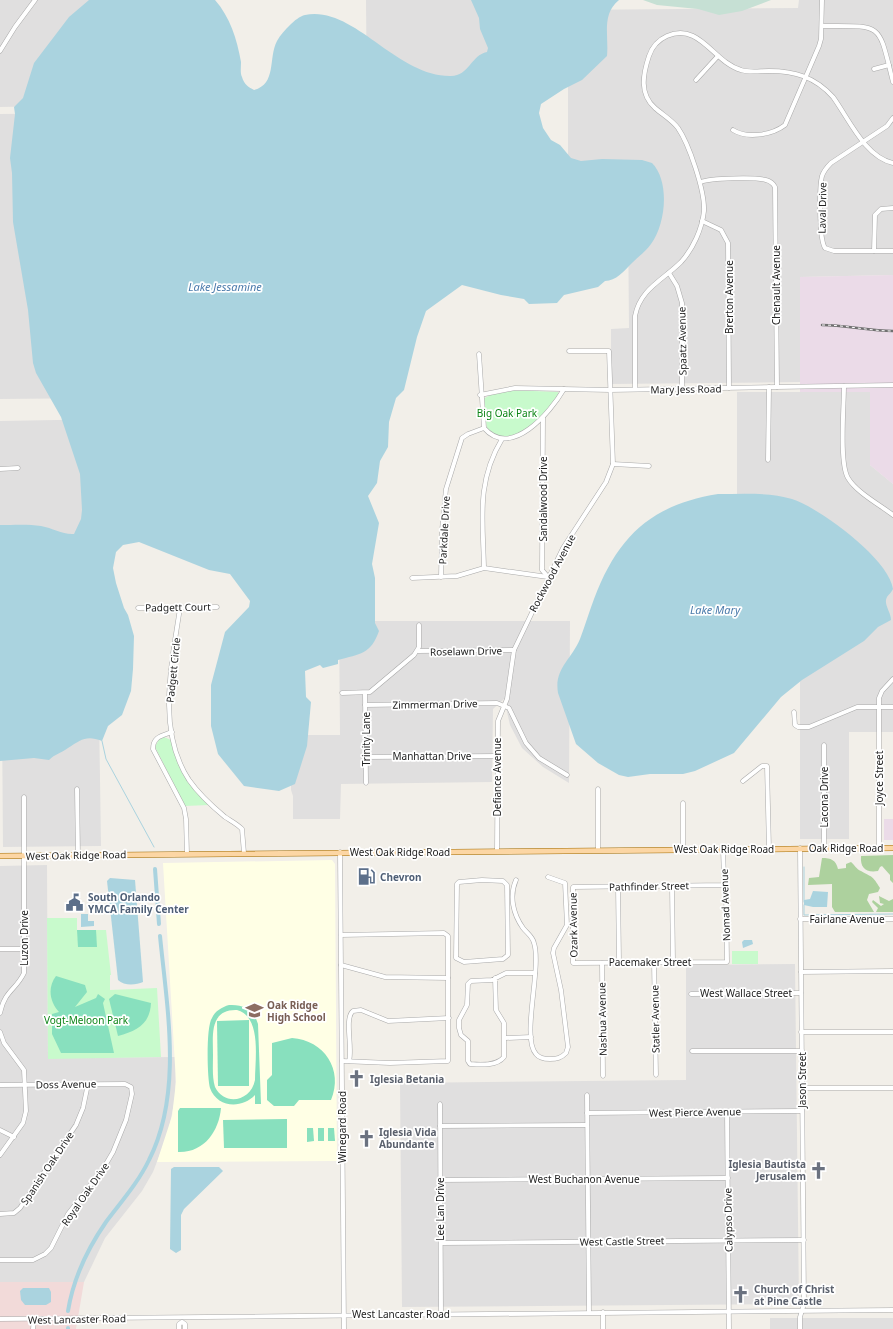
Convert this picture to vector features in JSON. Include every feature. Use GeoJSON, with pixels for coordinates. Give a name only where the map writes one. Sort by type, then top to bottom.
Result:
{"type":"FeatureCollection","features":[{"type":"Feature","properties":{"kind":"main road","name":"Oak Ridge Road"},"geometry":{"type":"LineString","coordinates":[[800,848],[893,848]]}},
{"type":"Feature","properties":{"kind":"main road","name":"West Oak Ridge Road"},"geometry":{"type":"LineString","coordinates":[[0,856],[800,848]]}},
{"type":"Feature","properties":{"kind":"street"},"geometry":{"type":"LineString","coordinates":[[0,51],[15,27],[35,0]]}},
{"type":"Feature","properties":{"kind":"street"},"geometry":{"type":"LineString","coordinates":[[733,130],[742,134],[761,134],[779,129],[788,119],[819,46],[822,26],[822,0]]}},
{"type":"Feature","properties":{"kind":"street"},"geometry":{"type":"LineString","coordinates":[[822,26],[863,26],[876,31],[883,42],[893,82]]}},
{"type":"Feature","properties":{"kind":"street"},"geometry":{"type":"LineString","coordinates":[[635,389],[636,306],[646,292],[688,254],[702,221],[704,201],[701,182],[678,129],[655,108],[645,96],[644,78],[651,51],[659,40],[672,34],[679,33],[692,35],[704,42],[729,65],[743,71],[788,72],[806,77],[826,89],[863,142],[877,157],[893,162]]}},
{"type":"Feature","properties":{"kind":"street"},"geometry":{"type":"LineString","coordinates":[[696,80],[718,56]]}},
{"type":"Feature","properties":{"kind":"street"},"geometry":{"type":"LineString","coordinates":[[874,69],[889,65]]}},
{"type":"Feature","properties":{"kind":"street","name":"Laval Drive"},"geometry":{"type":"LineString","coordinates":[[893,118],[887,126],[831,162],[824,171],[822,183],[822,241],[825,248],[834,251],[893,251]]}},
{"type":"Feature","properties":{"kind":"street","name":"Chenault Avenue"},"geometry":{"type":"LineString","coordinates":[[701,182],[710,179],[764,179],[772,183],[776,191],[777,387]]}},
{"type":"Feature","properties":{"kind":"street"},"geometry":{"type":"LineString","coordinates":[[874,251],[875,215],[882,209],[893,208]]}},
{"type":"Feature","properties":{"kind":"street","name":"Brerton Avenue"},"geometry":{"type":"LineString","coordinates":[[702,221],[721,230],[728,244],[729,388]]}},
{"type":"Feature","properties":{"kind":"street","name":"Spaatz Avenue"},"geometry":{"type":"LineString","coordinates":[[668,273],[677,286],[682,303],[682,389]]}},
{"type":"Feature","properties":{"kind":"street","name":"Rockwood Avenue"},"geometry":{"type":"LineString","coordinates":[[504,705],[509,691],[514,650],[563,548],[606,482],[613,464],[609,351],[568,351]]}},
{"type":"Feature","properties":{"kind":"street"},"geometry":{"type":"LineString","coordinates":[[479,354],[480,395],[484,428],[494,438],[502,439],[522,433],[543,418],[553,407],[564,389]]}},
{"type":"Feature","properties":{"kind":"street","name":"Mary Jess Road"},"geometry":{"type":"LineString","coordinates":[[480,395],[515,388],[610,390],[893,385]]}},
{"type":"Feature","properties":{"kind":"street"},"geometry":{"type":"LineString","coordinates":[[844,386],[844,460],[847,477],[857,487],[893,515]]}},
{"type":"Feature","properties":{"kind":"street"},"geometry":{"type":"LineString","coordinates":[[768,387],[768,460]]}},
{"type":"Feature","properties":{"kind":"street","name":"Sandalwood Drive"},"geometry":{"type":"LineString","coordinates":[[543,418],[542,570],[548,577]]}},
{"type":"Feature","properties":{"kind":"street","name":"Parkdale Drive"},"geometry":{"type":"LineString","coordinates":[[441,577],[442,530],[446,489],[462,438],[484,428]]}},
{"type":"Feature","properties":{"kind":"street"},"geometry":{"type":"LineString","coordinates":[[484,568],[482,494],[485,476],[492,455],[502,439]]}},
{"type":"Feature","properties":{"kind":"street"},"geometry":{"type":"LineString","coordinates":[[613,464],[649,466]]}},
{"type":"Feature","properties":{"kind":"street"},"geometry":{"type":"LineString","coordinates":[[0,469],[18,468]]}},
{"type":"Feature","properties":{"kind":"street"},"geometry":{"type":"LineString","coordinates":[[412,578],[457,576],[484,568],[548,577]]}},
{"type":"Feature","properties":{"kind":"street","name":"Padgett Court"},"geometry":{"type":"LineString","coordinates":[[138,608],[217,607]]}},
{"type":"Feature","properties":{"kind":"street","name":"Padgett Circle"},"geometry":{"type":"LineString","coordinates":[[180,608],[169,692],[172,732],[182,765],[190,780],[224,816],[242,829],[244,853]]}},
{"type":"Feature","properties":{"kind":"street"},"geometry":{"type":"LineString","coordinates":[[342,693],[365,694],[370,692],[418,651],[419,625]]}},
{"type":"Feature","properties":{"kind":"street","name":"Roselawn Drive"},"geometry":{"type":"LineString","coordinates":[[418,651],[514,650]]}},
{"type":"Feature","properties":{"kind":"street","name":"Joyce Street"},"geometry":{"type":"LineString","coordinates":[[879,848],[879,694],[893,679]]}},
{"type":"Feature","properties":{"kind":"street","name":"Trinity Lane"},"geometry":{"type":"LineString","coordinates":[[365,694],[366,783]]}},
{"type":"Feature","properties":{"kind":"street","name":"Zimmerman Drive"},"geometry":{"type":"LineString","coordinates":[[365,705],[504,705]]}},
{"type":"Feature","properties":{"kind":"street"},"geometry":{"type":"LineString","coordinates":[[504,705],[509,708],[526,744],[539,758],[567,775]]}},
{"type":"Feature","properties":{"kind":"street","name":"Defiance Avenue"},"geometry":{"type":"LineString","coordinates":[[497,851],[498,720],[504,705]]}},
{"type":"Feature","properties":{"kind":"street"},"geometry":{"type":"LineString","coordinates":[[794,712],[795,725],[802,728],[809,727],[857,707],[893,708]]}},
{"type":"Feature","properties":{"kind":"street"},"geometry":{"type":"LineString","coordinates":[[172,732],[156,738],[153,742],[153,749],[184,808],[186,819],[187,854]]}},
{"type":"Feature","properties":{"kind":"street","name":"Lacona Drive"},"geometry":{"type":"LineString","coordinates":[[824,745],[824,848]]}},
{"type":"Feature","properties":{"kind":"street","name":"Manhattan Drive"},"geometry":{"type":"LineString","coordinates":[[366,757],[497,756]]}},
{"type":"Feature","properties":{"kind":"street"},"geometry":{"type":"LineString","coordinates":[[743,781],[762,766],[768,766],[768,849]]}},
{"type":"Feature","properties":{"kind":"street"},"geometry":{"type":"LineString","coordinates":[[77,788],[78,855]]}},
{"type":"Feature","properties":{"kind":"street"},"geometry":{"type":"LineString","coordinates":[[598,789],[598,850]]}},
{"type":"Feature","properties":{"kind":"street","name":"Luzon Drive"},"geometry":{"type":"LineString","coordinates":[[0,1013],[1,1000],[21,979],[24,973],[24,797]]}},
{"type":"Feature","properties":{"kind":"street"},"geometry":{"type":"LineString","coordinates":[[683,803],[683,849]]}},
{"type":"Feature","properties":{"kind":"street","name":"Jason Street"},"geometry":{"type":"LineString","coordinates":[[800,848],[804,1240],[804,1304],[800,1329]]}},
{"type":"Feature","properties":{"kind":"street","name":"Nomad Avenue"},"geometry":{"type":"LineString","coordinates":[[723,849],[727,962]]}},
{"type":"Feature","properties":{"kind":"street","name":"Winegard Road"},"geometry":{"type":"LineString","coordinates":[[340,852],[344,1329]]}},
{"type":"Feature","properties":{"kind":"street"},"geometry":{"type":"LineString","coordinates":[[516,880],[513,889],[514,914],[534,941],[535,973],[530,1026],[533,1049],[536,1055],[547,1059],[557,1059],[566,1053],[568,1047],[564,1006],[553,953],[554,948],[567,925],[565,884],[548,877]]}},
{"type":"Feature","properties":{"kind":"street"},"geometry":{"type":"LineString","coordinates":[[503,881],[507,885],[508,955],[503,959],[481,961],[464,962],[456,958],[456,884],[462,882],[503,881]]}},
{"type":"Feature","properties":{"kind":"street","name":"Pathfinder Street"},"geometry":{"type":"LineString","coordinates":[[573,887],[725,885]]}},
{"type":"Feature","properties":{"kind":"street"},"geometry":{"type":"LineString","coordinates":[[618,886],[619,962]]}},
{"type":"Feature","properties":{"kind":"street"},"geometry":{"type":"LineString","coordinates":[[672,886],[673,962]]}},
{"type":"Feature","properties":{"kind":"street","name":"Ozark Avenue"},"geometry":{"type":"LineString","coordinates":[[573,887],[573,963]]}},
{"type":"Feature","properties":{"kind":"street","name":"Fairlane Avenue"},"geometry":{"type":"LineString","coordinates":[[800,919],[893,919]]}},
{"type":"Feature","properties":{"kind":"street"},"geometry":{"type":"LineString","coordinates":[[340,935],[444,933],[448,936],[448,1061],[390,1063],[342,1061]]}},
{"type":"Feature","properties":{"kind":"street"},"geometry":{"type":"LineString","coordinates":[[0,949],[24,949]]}},
{"type":"Feature","properties":{"kind":"street","name":"Nashua Avenue"},"geometry":{"type":"LineString","coordinates":[[602,962],[603,1076]]}},
{"type":"Feature","properties":{"kind":"street","name":"Statler Avenue"},"geometry":{"type":"LineString","coordinates":[[654,962],[656,1075]]}},
{"type":"Feature","properties":{"kind":"street","name":"Pacemaker Street"},"geometry":{"type":"LineString","coordinates":[[573,963],[727,962]]}},
{"type":"Feature","properties":{"kind":"street"},"geometry":{"type":"LineString","coordinates":[[341,965],[385,977],[448,978]]}},
{"type":"Feature","properties":{"kind":"street"},"geometry":{"type":"LineString","coordinates":[[801,972],[893,971]]}},
{"type":"Feature","properties":{"kind":"street"},"geometry":{"type":"LineString","coordinates":[[495,978],[496,1010],[504,1023],[504,1057],[500,1061],[494,1063],[470,1064],[468,1061],[468,1041],[461,1034],[459,1028],[459,1020],[467,1005],[468,984],[471,981],[492,980],[495,978],[506,973],[535,973]]}},
{"type":"Feature","properties":{"kind":"street","name":"West Wallace Street"},"geometry":{"type":"LineString","coordinates":[[691,994],[801,993]]}},
{"type":"Feature","properties":{"kind":"street"},"geometry":{"type":"LineString","coordinates":[[349,1061],[351,1049],[349,1017],[353,1011],[361,1010],[388,1020],[449,1018]]}},
{"type":"Feature","properties":{"kind":"street"},"geometry":{"type":"LineString","coordinates":[[801,1032],[893,1032]]}},
{"type":"Feature","properties":{"kind":"street"},"geometry":{"type":"LineString","coordinates":[[0,1035],[24,1070],[26,1085],[26,1111],[23,1123],[0,1155]]}},
{"type":"Feature","properties":{"kind":"street"},"geometry":{"type":"LineString","coordinates":[[505,1038],[531,1037]]}},
{"type":"Feature","properties":{"kind":"street"},"geometry":{"type":"LineString","coordinates":[[692,1051],[802,1051]]}},
{"type":"Feature","properties":{"kind":"street","name":"Spanish Oak Drive"},"geometry":{"type":"LineString","coordinates":[[0,1214],[14,1213],[20,1208],[68,1139],[83,1108],[88,1084]]}},
{"type":"Feature","properties":{"kind":"street","name":"Doss Avenue"},"geometry":{"type":"LineString","coordinates":[[0,1085],[125,1084],[131,1087]]}},
{"type":"Feature","properties":{"kind":"street","name":"Royal Oak Drive"},"geometry":{"type":"LineString","coordinates":[[0,1260],[33,1260],[45,1254],[50,1248],[68,1214],[103,1169],[113,1152],[126,1120],[132,1094],[131,1087]]}},
{"type":"Feature","properties":{"kind":"street"},"geometry":{"type":"LineString","coordinates":[[802,1088],[893,1088]]}},
{"type":"Feature","properties":{"kind":"street"},"geometry":{"type":"LineString","coordinates":[[587,1095],[589,1312]]}},
{"type":"Feature","properties":{"kind":"street","name":"Lee Lan Drive"},"geometry":{"type":"LineString","coordinates":[[440,1104],[441,1314]]}},
{"type":"Feature","properties":{"kind":"street","name":"Calypso Drive"},"geometry":{"type":"LineString","coordinates":[[727,1111],[729,1329]]}},
{"type":"Feature","properties":{"kind":"street","name":"West Pierce Avenue"},"geometry":{"type":"LineString","coordinates":[[587,1113],[802,1111]]}},
{"type":"Feature","properties":{"kind":"street"},"geometry":{"type":"LineString","coordinates":[[440,1126],[587,1125]]}},
{"type":"Feature","properties":{"kind":"street"},"geometry":{"type":"LineString","coordinates":[[0,1130],[14,1137]]}},
{"type":"Feature","properties":{"kind":"street","name":"West Buchanon Avenue"},"geometry":{"type":"LineString","coordinates":[[440,1180],[728,1178]]}},
{"type":"Feature","properties":{"kind":"street","name":"West Castle Street"},"geometry":{"type":"LineString","coordinates":[[441,1243],[804,1240]]}},
{"type":"Feature","properties":{"kind":"street","name":"West Lancaster Road"},"geometry":{"type":"LineString","coordinates":[[0,1319],[182,1320],[344,1315],[893,1310]]}},
{"type":"Feature","properties":{"kind":"street"},"geometry":{"type":"LineString","coordinates":[[603,1312],[603,1329]]}},
{"type":"Feature","properties":{"kind":"street"},"geometry":{"type":"LineString","coordinates":[[33,1329],[34,1319]]}},
{"type":"Feature","properties":{"kind":"street"},"geometry":{"type":"LineString","coordinates":[[179,1329],[179,1324],[182,1320],[185,1324],[185,1329]]}},
{"type":"Feature","properties":{"kind":"shaded area"},"geometry":{"type":"Polygon","coordinates":[[[0,0],[111,0],[108,398],[0,399],[0,114],[106,113],[106,105],[0,107],[0,0]]]}},
{"type":"Feature","properties":{"kind":"shaded area"},"geometry":{"type":"Polygon","coordinates":[[[366,0],[497,0],[498,107],[367,108],[366,0]]]}},
{"type":"Feature","properties":{"kind":"shaded area"},"geometry":{"type":"Polygon","coordinates":[[[643,0],[771,0],[742,11],[719,15],[698,9],[657,5],[643,0]]]}},
{"type":"Feature","properties":{"kind":"shaded area"},"geometry":{"type":"Polygon","coordinates":[[[799,0],[893,0],[893,275],[800,277],[800,382],[611,384],[611,329],[629,328],[628,215],[568,158],[568,10],[798,8],[799,0]]]}},
{"type":"Feature","properties":{"kind":"shaded area"},"geometry":{"type":"Polygon","coordinates":[[[893,275],[893,484],[870,465],[870,392],[800,392],[800,277],[893,275]]]}},
{"type":"Feature","properties":{"kind":"shaded area"},"geometry":{"type":"Polygon","coordinates":[[[737,392],[870,392],[870,465],[893,484],[893,732],[849,732],[849,839],[800,839],[800,503],[737,502],[737,392]]]}},
{"type":"Feature","properties":{"kind":"shaded area"},"geometry":{"type":"Polygon","coordinates":[[[338,415],[105,519],[105,554],[0,555],[0,421],[338,415]]]}},
{"type":"Feature","properties":{"kind":"shaded area"},"geometry":{"type":"Polygon","coordinates":[[[339,621],[570,621],[569,783],[543,767],[522,748],[510,725],[504,699],[493,709],[492,782],[341,784],[340,819],[293,819],[293,796],[291,790],[291,735],[340,735],[339,621]]]}},
{"type":"Feature","properties":{"kind":"shaded area"},"geometry":{"type":"Polygon","coordinates":[[[2,714],[99,714],[101,846],[3,847],[2,714]]]}},
{"type":"Feature","properties":{"kind":"shaded area"},"geometry":{"type":"Polygon","coordinates":[[[884,819],[893,819],[893,840],[884,840],[884,819]]]}},
{"type":"Feature","properties":{"kind":"shaded area","name":"Oak Ridge High School"},"geometry":{"type":"Polygon","coordinates":[[[332,860],[335,864],[337,1161],[157,1162],[172,1116],[176,1082],[163,863],[332,860]]]}},
{"type":"Feature","properties":{"kind":"shaded area"},"geometry":{"type":"Polygon","coordinates":[[[47,865],[48,1058],[176,1057],[175,1099],[168,1133],[153,1172],[142,1191],[105,1238],[84,1282],[0,1282],[0,866],[47,865]]]}},
{"type":"Feature","properties":{"kind":"shaded area"},"geometry":{"type":"Polygon","coordinates":[[[795,964],[799,1304],[402,1307],[400,1083],[686,1080],[686,965],[795,964]]]}},
{"type":"Feature","properties":{"kind":"shaded area"},"geometry":{"type":"Polygon","coordinates":[[[0,1282],[84,1282],[76,1329],[0,1329],[0,1282]]]}},
{"type":"Feature","properties":{"kind":"shaded area"},"geometry":{"type":"Polygon","coordinates":[[[770,1318],[893,1318],[893,1329],[770,1329],[770,1318]]]}},
{"type":"Feature","properties":{"kind":"green space","name":"Big Oak Park"},"geometry":{"type":"Polygon","coordinates":[[[509,390],[558,392],[559,394],[549,408],[527,428],[511,436],[500,437],[487,428],[483,399],[492,394],[509,390]]]}},
{"type":"Feature","properties":{"kind":"green space"},"geometry":{"type":"Polygon","coordinates":[[[164,737],[171,740],[181,768],[209,805],[185,806],[155,747],[159,739],[164,737]]]}},
{"type":"Feature","properties":{"kind":"green space"},"geometry":{"type":"Polygon","coordinates":[[[893,855],[893,883],[890,880],[890,875],[882,866],[878,871],[870,871],[863,867],[861,860],[861,856],[893,855]]]}},
{"type":"Feature","properties":{"kind":"green space"},"geometry":{"type":"Polygon","coordinates":[[[822,858],[833,860],[838,869],[846,868],[846,864],[851,862],[858,869],[874,879],[880,888],[878,892],[869,894],[867,900],[874,912],[835,912],[832,907],[832,884],[808,885],[809,878],[819,877],[822,858]]]}},
{"type":"Feature","properties":{"kind":"green space"},"geometry":{"type":"Polygon","coordinates":[[[879,896],[889,901],[893,899],[893,912],[876,912],[878,908],[872,902],[873,900],[881,906],[884,904],[880,903],[879,896]]]}},
{"type":"Feature","properties":{"kind":"green space","name":"Vogt-Meloon Park"},"geometry":{"type":"Polygon","coordinates":[[[47,918],[77,918],[77,930],[106,930],[111,975],[110,990],[157,988],[161,1057],[48,1059],[47,918]]]}},
{"type":"Feature","properties":{"kind":"green space"},"geometry":{"type":"Polygon","coordinates":[[[77,930],[96,930],[97,947],[78,947],[77,930]]]}},
{"type":"Feature","properties":{"kind":"green space"},"geometry":{"type":"Polygon","coordinates":[[[732,951],[758,951],[758,964],[732,964],[732,951]]]}},
{"type":"Feature","properties":{"kind":"green space"},"geometry":{"type":"Polygon","coordinates":[[[56,976],[85,985],[87,992],[75,1007],[96,998],[98,994],[105,999],[103,1003],[114,1053],[61,1053],[52,1034],[52,1014],[59,1012],[53,1004],[51,995],[51,985],[56,976]]]}},
{"type":"Feature","properties":{"kind":"green space"},"geometry":{"type":"Polygon","coordinates":[[[115,994],[151,1003],[148,1016],[141,1026],[131,1032],[118,1036],[109,999],[115,994]]]}},
{"type":"Feature","properties":{"kind":"green space"},"geometry":{"type":"Polygon","coordinates":[[[234,1005],[247,1009],[254,1015],[258,1024],[261,1104],[255,1104],[255,1095],[250,1100],[243,1103],[224,1103],[213,1095],[210,1088],[208,1074],[208,1052],[210,1023],[215,1013],[226,1006],[234,1005]],[[237,1010],[228,1011],[221,1014],[214,1025],[213,1079],[215,1087],[219,1093],[231,1099],[243,1097],[253,1087],[255,1080],[256,1050],[254,1030],[245,1014],[237,1010]]]}},
{"type":"Feature","properties":{"kind":"green space"},"geometry":{"type":"Polygon","coordinates":[[[249,1020],[249,1086],[218,1086],[217,1021],[249,1020]]]}},
{"type":"Feature","properties":{"kind":"green space"},"geometry":{"type":"Polygon","coordinates":[[[292,1038],[313,1044],[328,1058],[333,1068],[335,1078],[331,1100],[299,1100],[294,1106],[274,1106],[267,1100],[267,1080],[272,1075],[272,1043],[292,1038]]]}},
{"type":"Feature","properties":{"kind":"green space"},"geometry":{"type":"Polygon","coordinates":[[[180,1108],[221,1108],[217,1125],[203,1145],[195,1149],[178,1152],[178,1111],[180,1108]]]}},
{"type":"Feature","properties":{"kind":"green space"},"geometry":{"type":"Polygon","coordinates":[[[287,1119],[287,1148],[224,1148],[223,1120],[287,1119]]]}},
{"type":"Feature","properties":{"kind":"green space"},"geometry":{"type":"Polygon","coordinates":[[[307,1128],[313,1128],[314,1141],[307,1142],[307,1128]]]}},
{"type":"Feature","properties":{"kind":"green space"},"geometry":{"type":"Polygon","coordinates":[[[318,1128],[324,1128],[324,1141],[318,1141],[318,1128]]]}},
{"type":"Feature","properties":{"kind":"green space"},"geometry":{"type":"Polygon","coordinates":[[[328,1128],[334,1128],[335,1141],[328,1141],[328,1128]]]}},
{"type":"Feature","properties":{"kind":"water","name":"Lake Jessamine"},"geometry":{"type":"Polygon","coordinates":[[[89,0],[215,0],[229,21],[235,37],[241,62],[241,74],[244,82],[254,90],[261,87],[269,76],[274,48],[277,41],[293,22],[305,15],[323,15],[341,20],[412,65],[431,73],[451,76],[462,73],[477,57],[487,52],[488,48],[480,29],[479,18],[471,0],[619,0],[613,6],[608,19],[607,56],[582,80],[564,89],[541,104],[539,113],[543,128],[551,140],[560,145],[571,158],[581,161],[602,159],[642,160],[652,163],[662,180],[664,191],[663,214],[656,236],[647,249],[616,277],[609,281],[605,281],[598,287],[564,295],[557,303],[529,304],[524,299],[462,285],[426,311],[417,337],[404,390],[396,398],[389,422],[388,447],[380,461],[377,483],[368,496],[379,523],[372,564],[375,578],[375,623],[379,631],[376,639],[364,652],[338,660],[338,664],[323,668],[320,665],[305,671],[306,697],[311,702],[307,746],[295,784],[279,791],[244,786],[218,754],[211,726],[211,685],[225,632],[249,607],[250,601],[230,574],[209,570],[139,542],[123,545],[116,552],[113,568],[116,583],[134,636],[131,691],[122,715],[108,726],[102,741],[92,738],[84,739],[49,760],[34,758],[0,761],[0,525],[36,525],[74,534],[81,519],[82,510],[80,474],[61,417],[36,373],[33,363],[28,310],[13,222],[12,173],[10,158],[15,114],[14,107],[23,98],[34,63],[69,17],[89,0]]]}},
{"type":"Feature","properties":{"kind":"water","name":"Lake Mary"},"geometry":{"type":"Polygon","coordinates":[[[718,494],[774,495],[792,499],[819,513],[852,536],[867,550],[889,577],[893,589],[887,597],[886,602],[891,620],[878,627],[864,641],[802,680],[781,697],[734,753],[695,771],[683,774],[650,774],[628,777],[619,775],[598,763],[576,744],[558,693],[558,677],[580,639],[603,577],[626,541],[640,527],[656,515],[674,506],[694,499],[718,494]]]}},
{"type":"Feature","properties":{"kind":"water"},"geometry":{"type":"Polygon","coordinates":[[[110,878],[135,880],[143,982],[140,983],[127,984],[118,980],[107,881],[110,878]]]}},
{"type":"Feature","properties":{"kind":"water"},"geometry":{"type":"Polygon","coordinates":[[[813,891],[828,892],[827,907],[813,907],[804,905],[804,900],[810,899],[813,891]]]}},
{"type":"Feature","properties":{"kind":"water"},"geometry":{"type":"Polygon","coordinates":[[[81,914],[88,914],[88,921],[94,921],[94,926],[81,927],[81,914]]]}},
{"type":"Feature","properties":{"kind":"water"},"geometry":{"type":"Polygon","coordinates":[[[744,940],[752,940],[753,944],[743,948],[742,942],[744,940]]]}},
{"type":"Feature","properties":{"kind":"water"},"geometry":{"type":"Polygon","coordinates":[[[174,1167],[219,1167],[223,1171],[184,1209],[181,1215],[181,1250],[176,1253],[170,1249],[171,1169],[174,1167]]]}},
{"type":"Feature","properties":{"kind":"water"},"geometry":{"type":"Polygon","coordinates":[[[23,1288],[49,1288],[51,1292],[51,1302],[46,1305],[25,1305],[21,1300],[20,1291],[23,1288]]]}},
{"type":"Feature","properties":{"kind":"waterway"},"geometry":{"type":"LineString","coordinates":[[102,741],[106,759],[154,847]]}},
{"type":"Feature","properties":{"kind":"waterway"},"geometry":{"type":"LineString","coordinates":[[804,867],[804,902]]}},
{"type":"Feature","properties":{"kind":"waterway"},"geometry":{"type":"LineString","coordinates":[[155,869],[159,924]]}},
{"type":"Feature","properties":{"kind":"waterway"},"geometry":{"type":"LineString","coordinates":[[804,905],[804,915],[893,914]]}},
{"type":"Feature","properties":{"kind":"waterway"},"geometry":{"type":"LineString","coordinates":[[68,1311],[77,1276],[87,1253],[106,1222],[140,1177],[160,1134],[166,1107],[170,1050],[169,1021],[160,936]]}},
{"type":"Feature","properties":{"kind":"railway"},"geometry":{"type":"LineString","coordinates":[[822,325],[893,331]]}},
{"type":"Feature","properties":{"kind":"place","name":"Chevron"},"geometry":{"type":"Point","coordinates":[367,877]}},
{"type":"Feature","properties":{"kind":"place","name":"South Orlando YMCA Family Center"},"geometry":{"type":"Point","coordinates":[75,903]}},
{"type":"Feature","properties":{"kind":"place","name":"Oak Ridge High School"},"geometry":{"type":"Point","coordinates":[254,1011]}},
{"type":"Feature","properties":{"kind":"place","name":"Iglesia Betania"},"geometry":{"type":"Point","coordinates":[357,1079]}},
{"type":"Feature","properties":{"kind":"place","name":"Iglesia Vida Abundante"},"geometry":{"type":"Point","coordinates":[366,1138]}},
{"type":"Feature","properties":{"kind":"place","name":"Iglesia Bautista Jerusalem"},"geometry":{"type":"Point","coordinates":[819,1170]}},
{"type":"Feature","properties":{"kind":"place","name":"Church of Christ at Pine Castle"},"geometry":{"type":"Point","coordinates":[741,1295]}}]}
